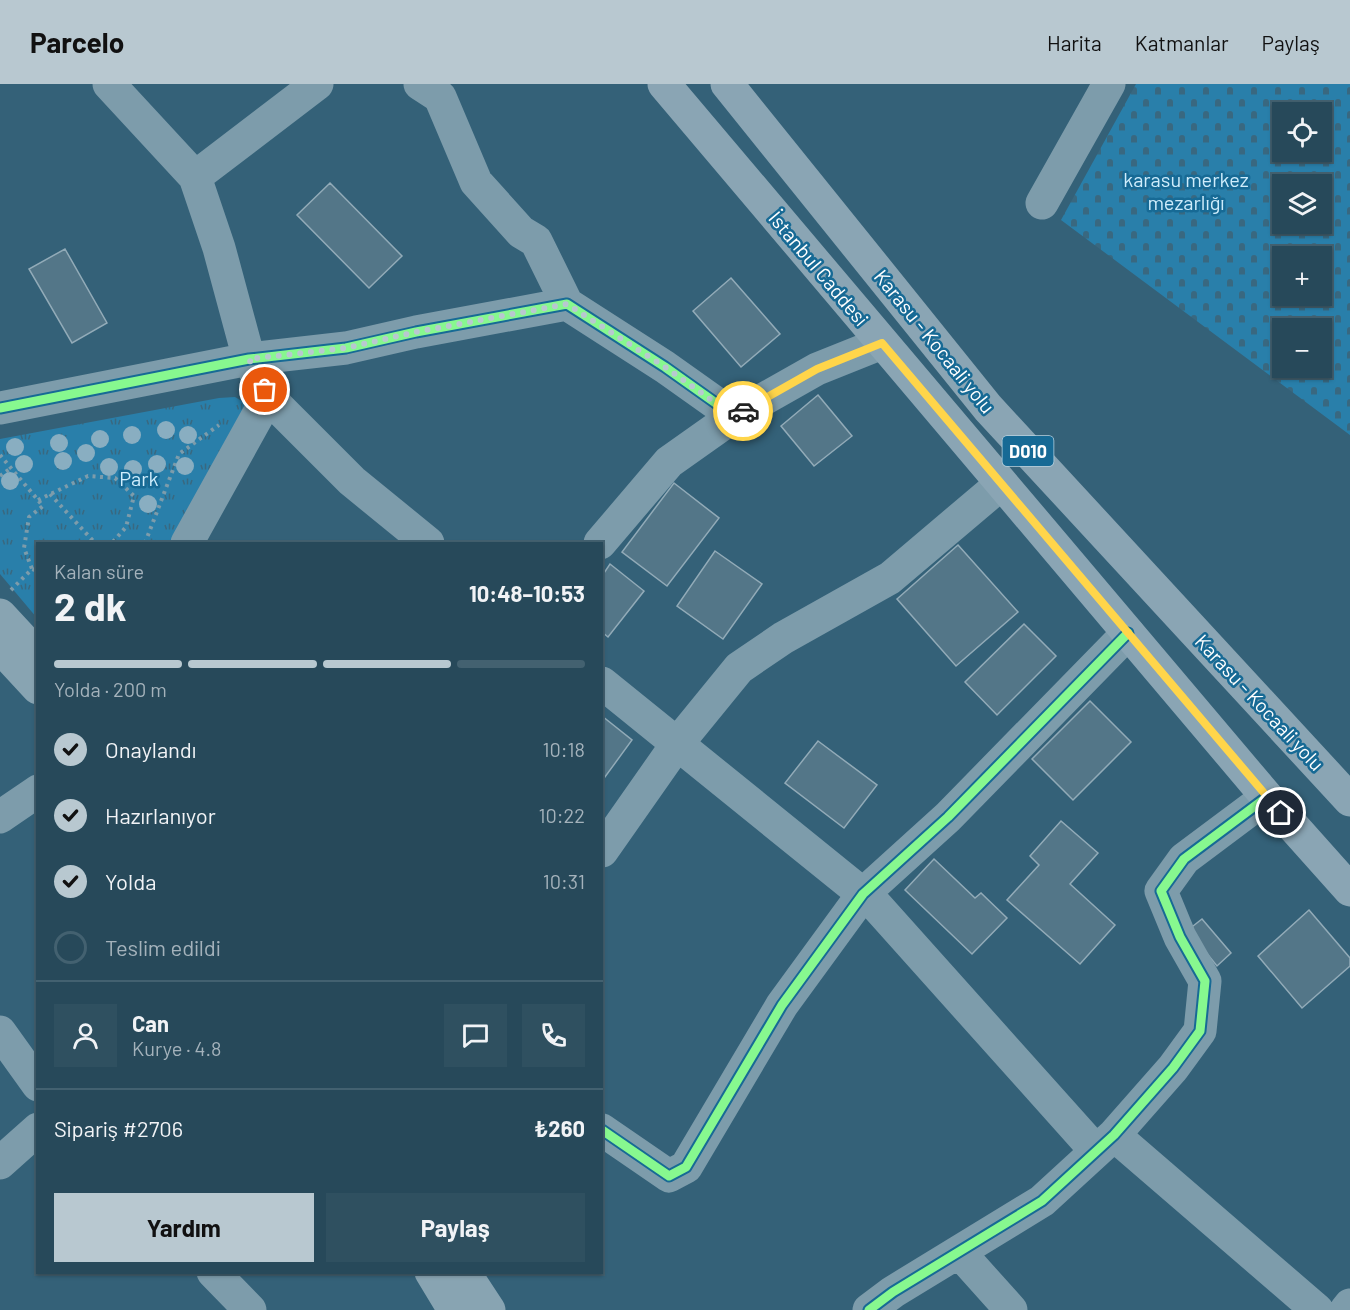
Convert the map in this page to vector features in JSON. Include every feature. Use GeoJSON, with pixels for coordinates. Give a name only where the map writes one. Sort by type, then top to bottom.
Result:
{"type":"FeatureCollection","features":[{"type":"Feature","properties":{"kind":"highway","name":"İstanbul Caddesi"},"geometry":{"type":"LineString","coordinates":[[664,84],[1267,797],[1350,890]]}},
{"type":"Feature","properties":{"kind":"highway","name":"Karasu - Kocaali yolu"},"geometry":{"type":"LineString","coordinates":[[728,84],[988,408],[1350,800]]}},
{"type":"Feature","properties":{"kind":"main road"},"geometry":{"type":"LineString","coordinates":[[4,604],[36,653]]}},
{"type":"Feature","properties":{"kind":"main road"},"geometry":{"type":"LineString","coordinates":[[0,647],[36,686]]}},
{"type":"Feature","properties":{"kind":"main road"},"geometry":{"type":"LineString","coordinates":[[432,1274],[454,1310]]}},
{"type":"Feature","properties":{"kind":"main road"},"geometry":{"type":"LineString","coordinates":[[465,1274],[489,1310]]}},
{"type":"Feature","properties":{"kind":"street"},"geometry":{"type":"LineString","coordinates":[[109,84],[195,177],[219,248],[249,359],[268,397],[352,481],[427,542]]}},
{"type":"Feature","properties":{"kind":"street"},"geometry":{"type":"LineString","coordinates":[[195,177],[317,84]]}},
{"type":"Feature","properties":{"kind":"street"},"geometry":{"type":"LineString","coordinates":[[420,84],[440,97],[476,182],[520,232],[536,241],[567,304],[665,367],[734,416]]}},
{"type":"Feature","properties":{"kind":"street"},"geometry":{"type":"LineString","coordinates":[[1042,203],[1109,84]]}},
{"type":"Feature","properties":{"kind":"street"},"geometry":{"type":"LineString","coordinates":[[0,408],[249,359],[346,348],[416,332],[567,304]]}},
{"type":"Feature","properties":{"kind":"street"},"geometry":{"type":"LineString","coordinates":[[601,542],[669,462],[734,416],[817,369],[882,343]]}},
{"type":"Feature","properties":{"kind":"street"},"geometry":{"type":"LineString","coordinates":[[188,542],[268,397]]}},
{"type":"Feature","properties":{"kind":"street"},"geometry":{"type":"LineString","coordinates":[[603,850],[677,744],[739,668],[783,638],[891,578],[1002,484]]}},
{"type":"Feature","properties":{"kind":"street"},"geometry":{"type":"LineString","coordinates":[[603,1131],[669,1176],[686,1167],[782,1005],[863,894],[948,817],[1128,633]]}},
{"type":"Feature","properties":{"kind":"street"},"geometry":{"type":"LineString","coordinates":[[603,684],[874,903],[1105,1143],[1317,1310]]}},
{"type":"Feature","properties":{"kind":"street"},"geometry":{"type":"LineString","coordinates":[[0,817],[36,792]]}},
{"type":"Feature","properties":{"kind":"street"},"geometry":{"type":"LineString","coordinates":[[869,1310],[893,1292],[1042,1201],[1105,1143],[1173,1068],[1200,1031],[1205,981],[1180,937],[1161,891],[1184,859],[1267,797]]}},
{"type":"Feature","properties":{"kind":"street"},"geometry":{"type":"LineString","coordinates":[[0,1032],[36,1082]]}},
{"type":"Feature","properties":{"kind":"street"},"geometry":{"type":"LineString","coordinates":[[0,1163],[36,1131]]}},
{"type":"Feature","properties":{"kind":"street"},"geometry":{"type":"LineString","coordinates":[[959,1252],[1011,1310]]}},
{"type":"Feature","properties":{"kind":"street"},"geometry":{"type":"LineString","coordinates":[[215,1274],[250,1310]]}},
{"type":"Feature","properties":{"kind":"street"},"geometry":{"type":"LineString","coordinates":[[1346,1310],[1350,1305]]}},
{"type":"Feature","properties":{"kind":"path"},"geometry":{"type":"LineString","coordinates":[[145,542],[179,454],[227,418]]}},
{"type":"Feature","properties":{"kind":"path"},"geometry":{"type":"LineString","coordinates":[[0,455],[43,506],[29,517],[24,548],[32,569],[36,571]]}},
{"type":"Feature","properties":{"kind":"path"},"geometry":{"type":"LineString","coordinates":[[0,476],[11,468]]}},
{"type":"Feature","properties":{"kind":"path"},"geometry":{"type":"LineString","coordinates":[[38,500],[88,476],[115,478],[134,496],[126,527],[113,542]]}},
{"type":"Feature","properties":{"kind":"path"},"geometry":{"type":"LineString","coordinates":[[50,494],[93,542]]}},
{"type":"Feature","properties":{"kind":"path"},"geometry":{"type":"LineString","coordinates":[[4,604],[32,569]]}},
{"type":"Feature","properties":{"kind":"green space","name":"karasu merkez mezarlığı"},"geometry":{"type":"Polygon","coordinates":[[[1136,84],[1350,84],[1350,435],[1273,378],[1332,378],[1332,318],[1272,318],[1272,377],[1061,220],[1136,84]]]}},
{"type":"Feature","properties":{"kind":"green space","name":"Park"},"geometry":{"type":"Polygon","coordinates":[[[235,397],[245,403],[246,418],[180,542],[36,542],[36,617],[0,574],[0,439],[219,398],[235,397]]]}},
{"type":"Feature","properties":{"kind":"building"},"geometry":{"type":"Polygon","coordinates":[[[330,183],[402,256],[369,288],[297,215],[330,183]]]}},
{"type":"Feature","properties":{"kind":"building"},"geometry":{"type":"Polygon","coordinates":[[[65,249],[107,323],[72,343],[29,269],[65,249]]]}},
{"type":"Feature","properties":{"kind":"building"},"geometry":{"type":"Polygon","coordinates":[[[731,278],[780,334],[741,367],[693,311],[731,278]]]}},
{"type":"Feature","properties":{"kind":"building"},"geometry":{"type":"Polygon","coordinates":[[[818,395],[852,436],[814,466],[781,426],[818,395]]]}},
{"type":"Feature","properties":{"kind":"building"},"geometry":{"type":"Polygon","coordinates":[[[674,483],[719,518],[667,586],[622,552],[674,483]]]}},
{"type":"Feature","properties":{"kind":"building"},"geometry":{"type":"Polygon","coordinates":[[[958,545],[1018,612],[956,666],[897,599],[958,545]]]}},
{"type":"Feature","properties":{"kind":"building"},"geometry":{"type":"Polygon","coordinates":[[[715,551],[762,584],[723,639],[677,606],[715,551]]]}},
{"type":"Feature","properties":{"kind":"building"},"geometry":{"type":"Polygon","coordinates":[[[610,564],[644,591],[608,637],[603,633],[603,574],[610,564]]]}},
{"type":"Feature","properties":{"kind":"building"},"geometry":{"type":"Polygon","coordinates":[[[1024,624],[1056,656],[997,715],[965,682],[1024,624]]]}},
{"type":"Feature","properties":{"kind":"building"},"geometry":{"type":"Polygon","coordinates":[[[1090,701],[1131,742],[1073,800],[1032,759],[1090,701]]]}},
{"type":"Feature","properties":{"kind":"building"},"geometry":{"type":"Polygon","coordinates":[[[603,717],[632,740],[603,780],[603,717]]]}},
{"type":"Feature","properties":{"kind":"building"},"geometry":{"type":"Polygon","coordinates":[[[818,741],[877,785],[844,828],[785,783],[818,741]]]}},
{"type":"Feature","properties":{"kind":"building"},"geometry":{"type":"Polygon","coordinates":[[[1061,821],[1098,853],[1070,884],[1115,925],[1080,964],[1007,900],[1039,865],[1030,856],[1061,821]]]}},
{"type":"Feature","properties":{"kind":"building"},"geometry":{"type":"Polygon","coordinates":[[[934,859],[975,898],[981,893],[1007,918],[972,954],[905,890],[934,859]]]}},
{"type":"Feature","properties":{"kind":"building"},"geometry":{"type":"Polygon","coordinates":[[[1309,910],[1350,958],[1350,966],[1302,1008],[1258,956],[1309,910]]]}},
{"type":"Feature","properties":{"kind":"building"},"geometry":{"type":"Polygon","coordinates":[[[1202,919],[1231,953],[1217,966],[1188,930],[1202,919]]]}},
{"type":"Feature","properties":{"kind":"cycle path"},"geometry":{"type":"LineString","coordinates":[[0,408],[249,359],[346,348],[416,332],[567,304],[665,367],[734,416]]}},
{"type":"Feature","properties":{"kind":"cycle path"},"geometry":{"type":"LineString","coordinates":[[603,1131],[669,1176],[686,1167],[782,1005],[863,894],[948,817],[1128,633]]}},
{"type":"Feature","properties":{"kind":"cycle path"},"geometry":{"type":"LineString","coordinates":[[869,1310],[893,1292],[1042,1201],[1114,1135],[1173,1068],[1200,1031],[1205,981],[1180,937],[1161,891],[1184,859],[1267,797]]}},
{"type":"Feature","properties":{"kind":"way so far"},"geometry":{"type":"LineString","coordinates":[[265,390],[249,359],[346,348],[416,332],[567,304],[665,367],[734,416],[743,411]]}},
{"type":"Feature","properties":{"kind":"route"},"geometry":{"type":"LineString","coordinates":[[743,411],[817,369],[882,343],[1281,813]]}}]}
